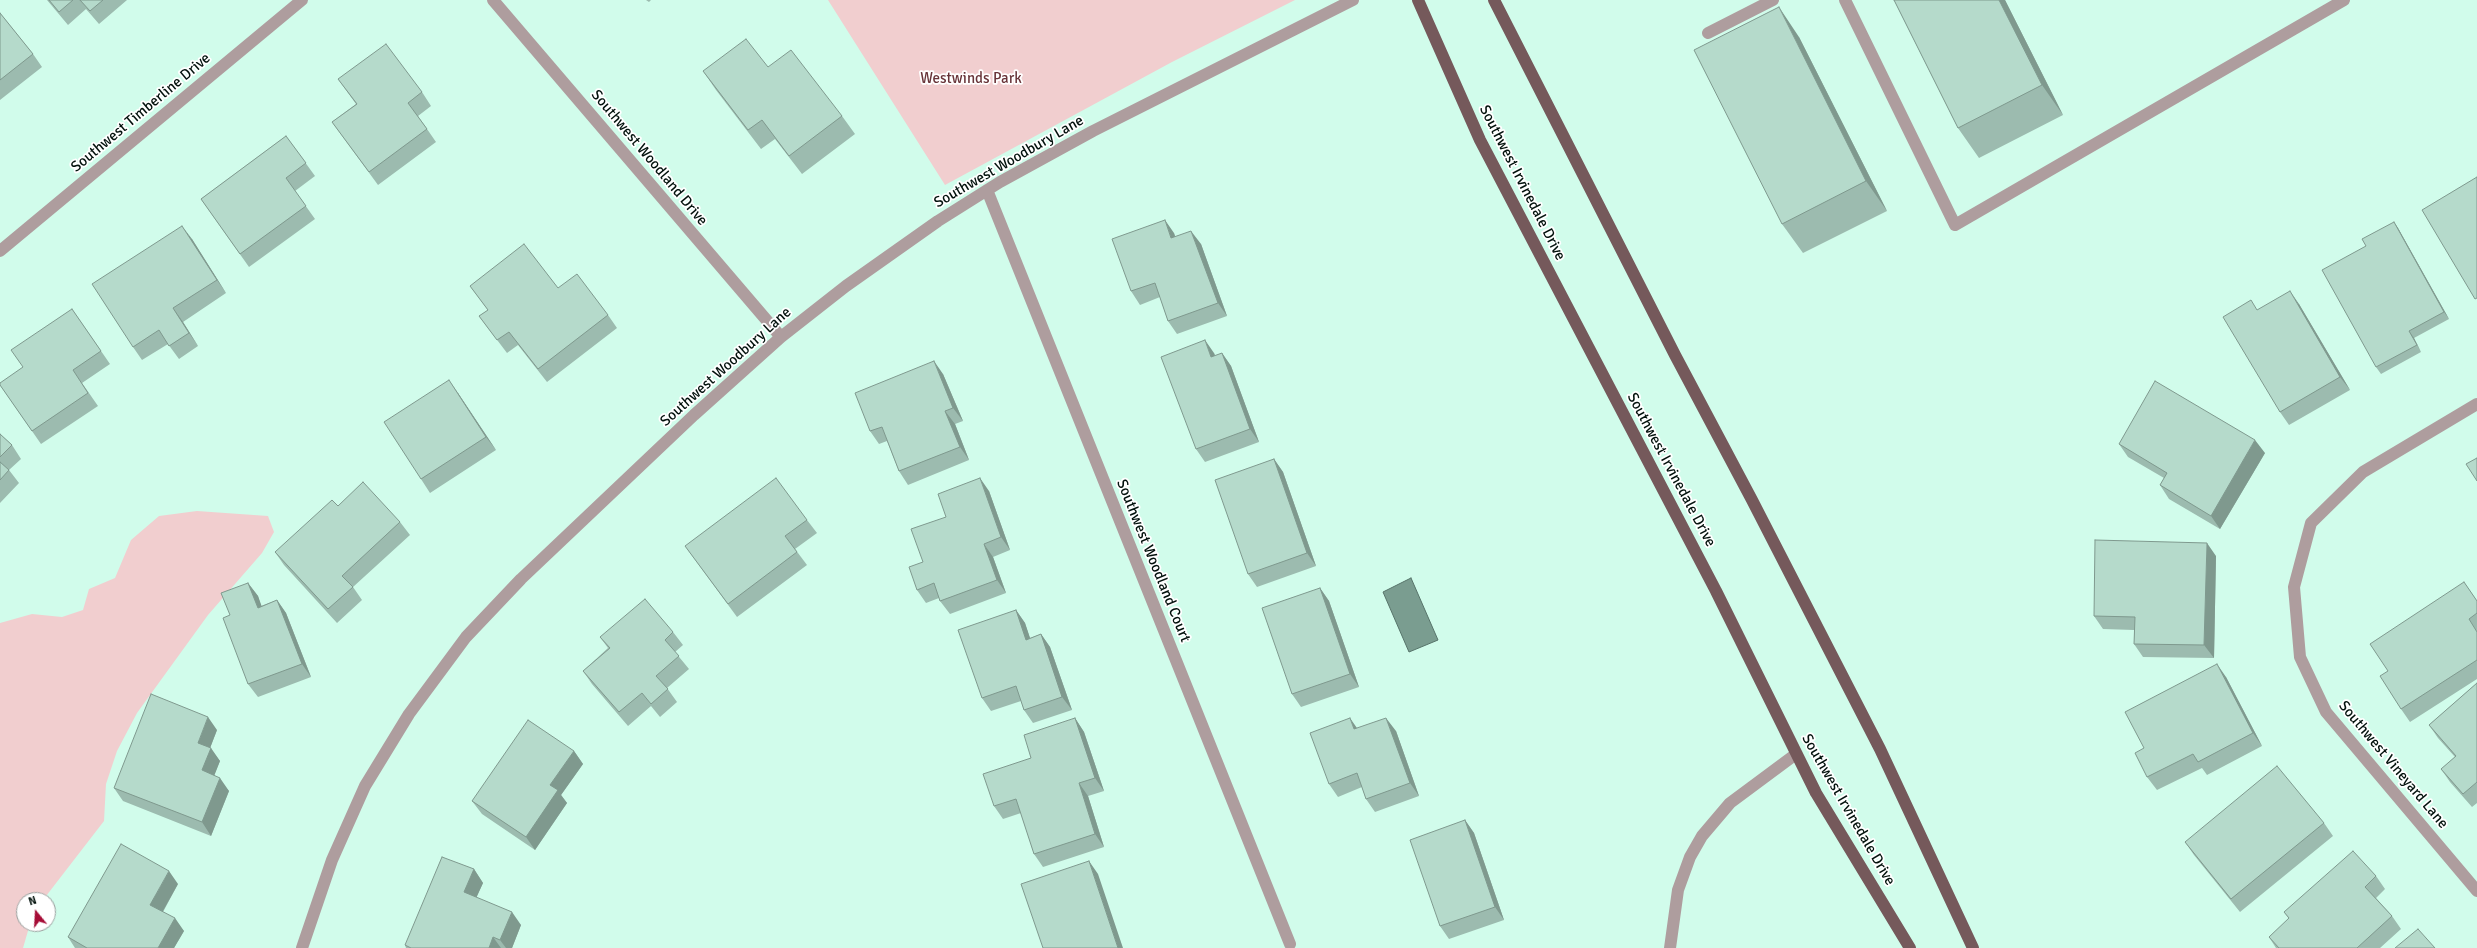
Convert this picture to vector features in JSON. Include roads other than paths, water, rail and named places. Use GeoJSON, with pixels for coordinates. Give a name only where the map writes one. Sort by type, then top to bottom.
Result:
{"type":"FeatureCollection","features":[{"type":"Feature","properties":{"kind":"main road","name":"Southwest Irvinedale Drive"},"geometry":{"type":"LineString","coordinates":[[1418,0],[1480,140],[1716,590],[1816,793],[1910,948]]}},
{"type":"Feature","properties":{"kind":"main road"},"geometry":{"type":"LineString","coordinates":[[1494,0],[1675,356],[1752,500],[1880,749],[1973,948]]}},
{"type":"Feature","properties":{"kind":"street","name":"Southwest Timberline Drive"},"geometry":{"type":"LineString","coordinates":[[0,251],[302,0]]}},
{"type":"Feature","properties":{"kind":"street","name":"Southwest Woodland Drive"},"geometry":{"type":"LineString","coordinates":[[493,0],[781,337]]}},
{"type":"Feature","properties":{"kind":"street","name":"Southwest Woodbury Lane"},"geometry":{"type":"LineString","coordinates":[[302,948],[332,860],[365,786],[409,714],[466,637],[521,579],[694,415],[781,337],[846,286],[938,221],[987,190],[1093,131],[1353,0]]}},
{"type":"Feature","properties":{"kind":"street"},"geometry":{"type":"LineString","coordinates":[[1708,33],[1773,0]]}},
{"type":"Feature","properties":{"kind":"street"},"geometry":{"type":"LineString","coordinates":[[1845,0],[1955,225],[2344,0]]}},
{"type":"Feature","properties":{"kind":"street","name":"Southwest Woodland Court"},"geometry":{"type":"LineString","coordinates":[[987,190],[1290,944]]}},
{"type":"Feature","properties":{"kind":"street","name":"Southwest Vineyard Lane"},"geometry":{"type":"LineString","coordinates":[[2477,404],[2363,472],[2311,523],[2294,588],[2300,657],[2326,712],[2477,891]]}},
{"type":"Feature","properties":{"kind":"street"},"geometry":{"type":"LineString","coordinates":[[1670,948],[1678,890],[1690,857],[1702,836],[1730,803],[1796,754]]}},
{"type":"Feature","properties":{"kind":"park label","name":"Westwinds Park"},"geometry":{"type":"Point","coordinates":[971,79]}}]}
